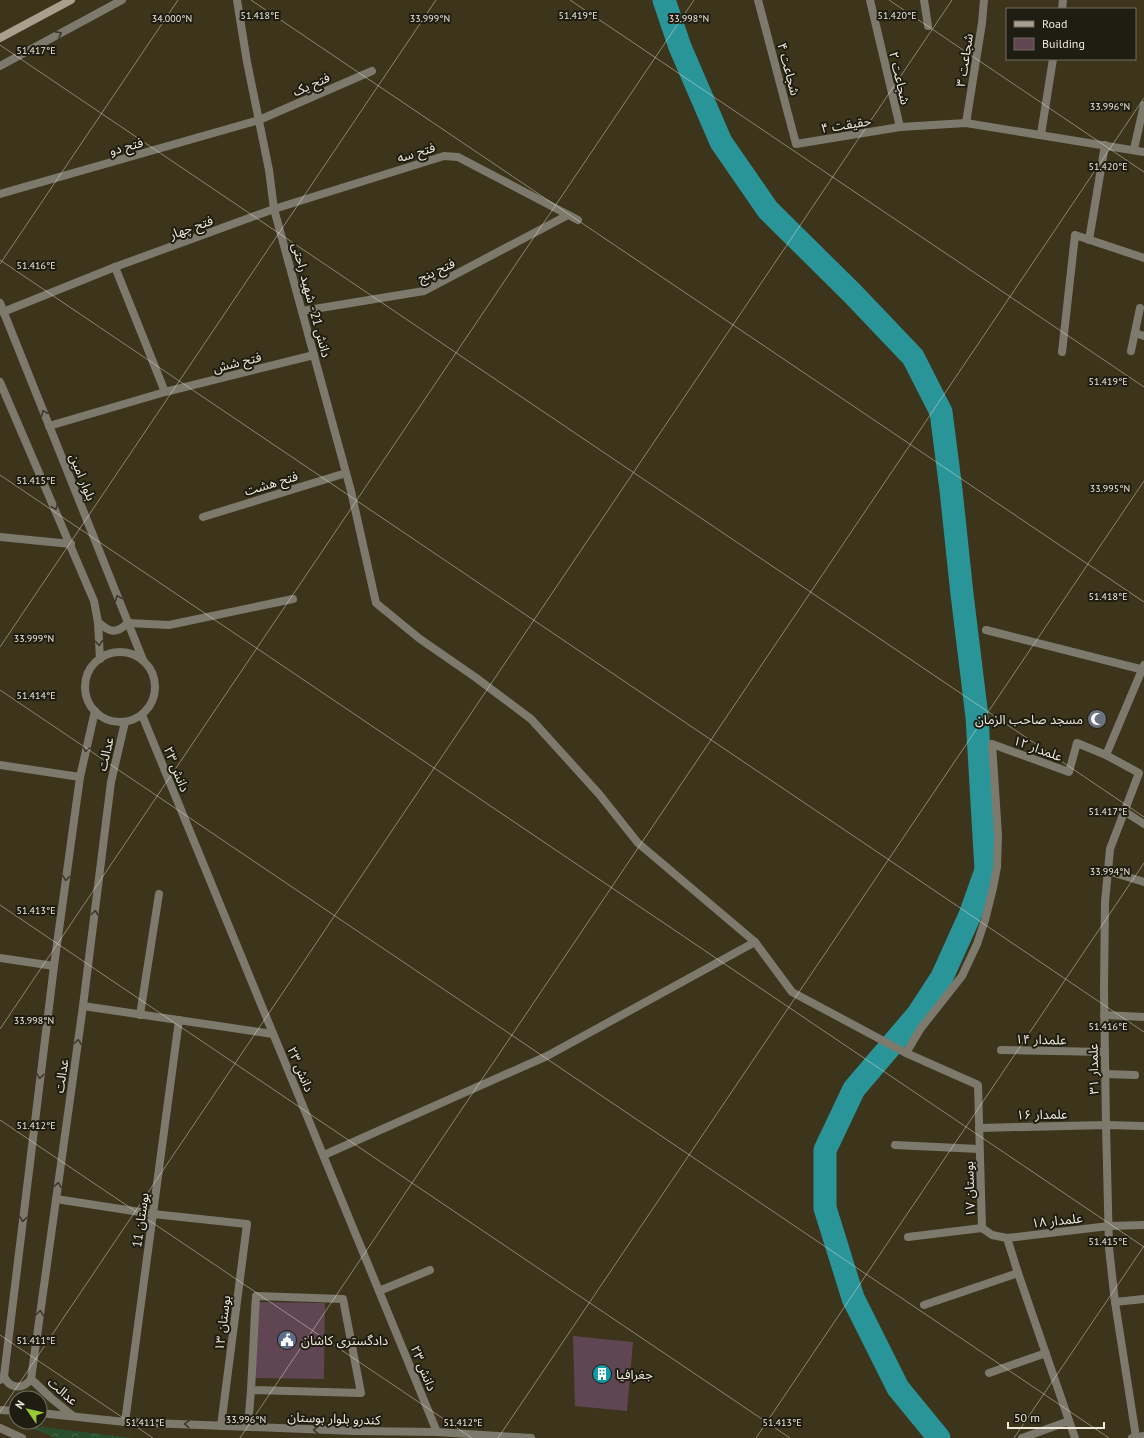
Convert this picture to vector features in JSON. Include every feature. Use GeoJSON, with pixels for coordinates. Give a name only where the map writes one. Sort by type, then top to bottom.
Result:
{"type":"FeatureCollection","features":[{"type":"Feature","properties":{"kind":"main road"},"geometry":{"type":"LineString","coordinates":[[0,38],[71,0]]}},
{"type":"Feature","properties":{"kind":"street"},"geometry":{"type":"LineString","coordinates":[[0,66],[122,0]]}},
{"type":"Feature","properties":{"kind":"street","name":"دانش 21 - شهید راحتی"},"geometry":{"type":"LineString","coordinates":[[237,0],[247,62],[269,170],[274,209],[346,472],[376,603],[420,639],[475,677],[531,719],[599,794],[638,843],[755,942]]}},
{"type":"Feature","properties":{"kind":"street","name":"شجاعت ۴"},"geometry":{"type":"LineString","coordinates":[[758,0],[796,144]]}},
{"type":"Feature","properties":{"kind":"street","name":"شجاعت ۲"},"geometry":{"type":"LineString","coordinates":[[870,0],[900,127]]}},
{"type":"Feature","properties":{"kind":"street"},"geometry":{"type":"LineString","coordinates":[[924,0],[928,26]]}},
{"type":"Feature","properties":{"kind":"street","name":"شجاعت ۳"},"geometry":{"type":"LineString","coordinates":[[966,123],[982,23],[984,0]]}},
{"type":"Feature","properties":{"kind":"street"},"geometry":{"type":"LineString","coordinates":[[1041,134],[1054,60]]}},
{"type":"Feature","properties":{"kind":"street","name":"فتح یک"},"geometry":{"type":"LineString","coordinates":[[259,120],[372,71]]}},
{"type":"Feature","properties":{"kind":"street"},"geometry":{"type":"LineString","coordinates":[[1134,149],[1144,105]]}},
{"type":"Feature","properties":{"kind":"street","name":"فتح دو"},"geometry":{"type":"LineString","coordinates":[[0,194],[259,120]]}},
{"type":"Feature","properties":{"kind":"street","name":"حقیقت ۴"},"geometry":{"type":"LineString","coordinates":[[796,144],[900,127],[966,123],[1134,149],[1144,152]]}},
{"type":"Feature","properties":{"kind":"street"},"geometry":{"type":"LineString","coordinates":[[1090,240],[1105,145]]}},
{"type":"Feature","properties":{"kind":"street","name":"فتح سه"},"geometry":{"type":"LineString","coordinates":[[274,209],[444,156],[458,157],[578,220]]}},
{"type":"Feature","properties":{"kind":"street","name":"فتح چهار"},"geometry":{"type":"LineString","coordinates":[[3,312],[115,267],[274,209]]}},
{"type":"Feature","properties":{"kind":"street","name":"فتح پنج"},"geometry":{"type":"LineString","coordinates":[[302,311],[424,291],[568,215]]}},
{"type":"Feature","properties":{"kind":"street"},"geometry":{"type":"LineString","coordinates":[[1062,352],[1075,235],[1144,258]]}},
{"type":"Feature","properties":{"kind":"street"},"geometry":{"type":"LineString","coordinates":[[115,267],[165,392]]}},
{"type":"Feature","properties":{"kind":"street","name":"بلوار امین"},"geometry":{"type":"LineString","coordinates":[[0,303],[143,660]]}},
{"type":"Feature","properties":{"kind":"street"},"geometry":{"type":"LineString","coordinates":[[1131,350],[1140,308]]}},
{"type":"Feature","properties":{"kind":"street"},"geometry":{"type":"LineString","coordinates":[[1135,333],[1144,336]]}},
{"type":"Feature","properties":{"kind":"street","name":"فتح شش"},"geometry":{"type":"LineString","coordinates":[[49,426],[165,392],[314,354]]}},
{"type":"Feature","properties":{"kind":"street"},"geometry":{"type":"LineString","coordinates":[[0,382],[71,544],[94,601],[98,622],[100,659]]}},
{"type":"Feature","properties":{"kind":"street","name":"فتح هشت"},"geometry":{"type":"LineString","coordinates":[[203,516],[346,472]]}},
{"type":"Feature","properties":{"kind":"street"},"geometry":{"type":"LineString","coordinates":[[0,537],[71,544]]}},
{"type":"Feature","properties":{"kind":"street"},"geometry":{"type":"LineString","coordinates":[[98,622],[106,629],[113,631],[121,629],[128,623],[169,625],[293,599]]}},
{"type":"Feature","properties":{"kind":"street"},"geometry":{"type":"LineString","coordinates":[[986,630],[1143,668],[1106,755]]}},
{"type":"Feature","properties":{"kind":"street"},"geometry":{"type":"LineString","coordinates":[[120,652],[136,656],[143,660],[153,675],[155,684],[155,692],[148,709],[134,720],[125,722],[117,722],[101,717],[90,704],[85,688],[89,672],[100,659],[113,653],[120,652]]}},
{"type":"Feature","properties":{"kind":"street","name":"عدالت"},"geometry":{"type":"LineString","coordinates":[[2,1378],[54,966],[80,777],[95,711]]}},
{"type":"Feature","properties":{"kind":"street","name":"دانش ۲۳"},"geometry":{"type":"LineString","coordinates":[[142,715],[437,1432]]}},
{"type":"Feature","properties":{"kind":"street","name":"عدالت"},"geometry":{"type":"LineString","coordinates":[[73,1416],[31,1379],[83,1006],[111,782],[125,722]]}},
{"type":"Feature","properties":{"kind":"street","name":"علمدار ۳۱"},"geometry":{"type":"LineString","coordinates":[[1077,743],[1106,755],[1140,773],[1110,849],[1105,902],[1104,1015],[1110,1248],[1115,1302],[1137,1437]]}},
{"type":"Feature","properties":{"kind":"street","name":"علمدار ۱۲"},"geometry":{"type":"LineString","coordinates":[[906,1053],[921,1028],[962,976],[977,944],[985,920],[997,867],[998,835],[992,744],[1069,772],[1077,743]]}},
{"type":"Feature","properties":{"kind":"street"},"geometry":{"type":"LineString","coordinates":[[0,765],[80,777]]}},
{"type":"Feature","properties":{"kind":"street"},"geometry":{"type":"LineString","coordinates":[[1124,811],[1144,824]]}},
{"type":"Feature","properties":{"kind":"street"},"geometry":{"type":"LineString","coordinates":[[1108,871],[1144,882]]}},
{"type":"Feature","properties":{"kind":"street"},"geometry":{"type":"LineString","coordinates":[[140,1015],[159,894]]}},
{"type":"Feature","properties":{"kind":"street"},"geometry":{"type":"LineString","coordinates":[[324,1155],[547,1056],[755,942],[792,992],[906,1053]]}},
{"type":"Feature","properties":{"kind":"street"},"geometry":{"type":"LineString","coordinates":[[0,958],[54,966]]}},
{"type":"Feature","properties":{"kind":"street"},"geometry":{"type":"LineString","coordinates":[[83,1006],[273,1034]]}},
{"type":"Feature","properties":{"kind":"street"},"geometry":{"type":"LineString","coordinates":[[1104,1015],[1144,1017]]}},
{"type":"Feature","properties":{"kind":"street","name":"بوستان 11"},"geometry":{"type":"LineString","coordinates":[[125,1422],[179,1020]]}},
{"type":"Feature","properties":{"kind":"street","name":"علمدار ۱۴"},"geometry":{"type":"LineString","coordinates":[[1001,1050],[1104,1052]]}},
{"type":"Feature","properties":{"kind":"street","name":"بوستان ۱۷"},"geometry":{"type":"LineString","coordinates":[[906,1053],[978,1085],[982,1228],[992,1235],[1007,1238]]}},
{"type":"Feature","properties":{"kind":"street"},"geometry":{"type":"LineString","coordinates":[[1105,1074],[1135,1075]]}},
{"type":"Feature","properties":{"kind":"street","name":"علمدار ۱۶"},"geometry":{"type":"LineString","coordinates":[[979,1128],[1106,1125],[1144,1126]]}},
{"type":"Feature","properties":{"kind":"street"},"geometry":{"type":"LineString","coordinates":[[895,1146],[979,1149]]}},
{"type":"Feature","properties":{"kind":"street"},"geometry":{"type":"LineString","coordinates":[[56,1198],[153,1214]]}},
{"type":"Feature","properties":{"kind":"street","name":"بوستان ۱۳"},"geometry":{"type":"LineString","coordinates":[[153,1214],[247,1224],[221,1426]]}},
{"type":"Feature","properties":{"kind":"street","name":"علمدار ۱۸"},"geometry":{"type":"LineString","coordinates":[[1007,1238],[1109,1226],[1144,1225]]}},
{"type":"Feature","properties":{"kind":"street"},"geometry":{"type":"LineString","coordinates":[[908,1237],[982,1228]]}},
{"type":"Feature","properties":{"kind":"street"},"geometry":{"type":"LineString","coordinates":[[1007,1238],[1075,1438]]}},
{"type":"Feature","properties":{"kind":"street"},"geometry":{"type":"LineString","coordinates":[[380,1291],[430,1270]]}},
{"type":"Feature","properties":{"kind":"street"},"geometry":{"type":"LineString","coordinates":[[924,1305],[1018,1273]]}},
{"type":"Feature","properties":{"kind":"street"},"geometry":{"type":"LineString","coordinates":[[248,1427],[256,1296],[342,1299],[361,1393],[251,1390]]}},
{"type":"Feature","properties":{"kind":"street"},"geometry":{"type":"LineString","coordinates":[[1115,1302],[1144,1299]]}},
{"type":"Feature","properties":{"kind":"street"},"geometry":{"type":"LineString","coordinates":[[989,1373],[1046,1353]]}},
{"type":"Feature","properties":{"kind":"street"},"geometry":{"type":"LineString","coordinates":[[2,1378],[8,1384],[16,1387],[25,1385],[31,1379]]}},
{"type":"Feature","properties":{"kind":"street","name":"کندرو بلوار بوستان"},"geometry":{"type":"LineString","coordinates":[[48,1414],[125,1422],[356,1431],[437,1432],[531,1438]]}},
{"type":"Feature","properties":{"kind":"street"},"geometry":{"type":"LineString","coordinates":[[1022,1438],[1069,1421]]}},
{"type":"Feature","properties":{"kind":"street"},"geometry":{"type":"LineString","coordinates":[[0,1428],[22,1438]]}},
{"type":"Feature","properties":{"kind":"green space"},"geometry":{"type":"Polygon","coordinates":[[[48,1428],[132,1438],[55,1438],[37,1430],[48,1430],[48,1428]]]}},
{"type":"Feature","properties":{"kind":"building","name":"دادگستری کاشان"},"geometry":{"type":"Polygon","coordinates":[[[251,1302],[325,1303],[324,1379],[249,1378],[251,1302]]]}},
{"type":"Feature","properties":{"kind":"building","name":"جغرافیا"},"geometry":{"type":"Polygon","coordinates":[[[573,1336],[633,1342],[627,1411],[575,1406],[573,1336]]]}},
{"type":"Feature","properties":{"kind":"waterway"},"geometry":{"type":"LineString","coordinates":[[664,0],[680,47],[721,142],[768,210],[852,293],[913,357],[941,412],[977,717],[986,870],[970,915],[942,977],[918,1014],[854,1089],[825,1150],[825,1208],[853,1298],[898,1388],[939,1438]]}},
{"type":"Feature","properties":{"kind":"place","name":"مسجد صاحب الزمان"},"geometry":{"type":"Point","coordinates":[1097,719]}},
{"type":"Feature","properties":{"kind":"place","name":"دادگستری کاشان"},"geometry":{"type":"Point","coordinates":[287,1340]}},
{"type":"Feature","properties":{"kind":"place","name":"جغرافیا"},"geometry":{"type":"Point","coordinates":[602,1374]}}]}
